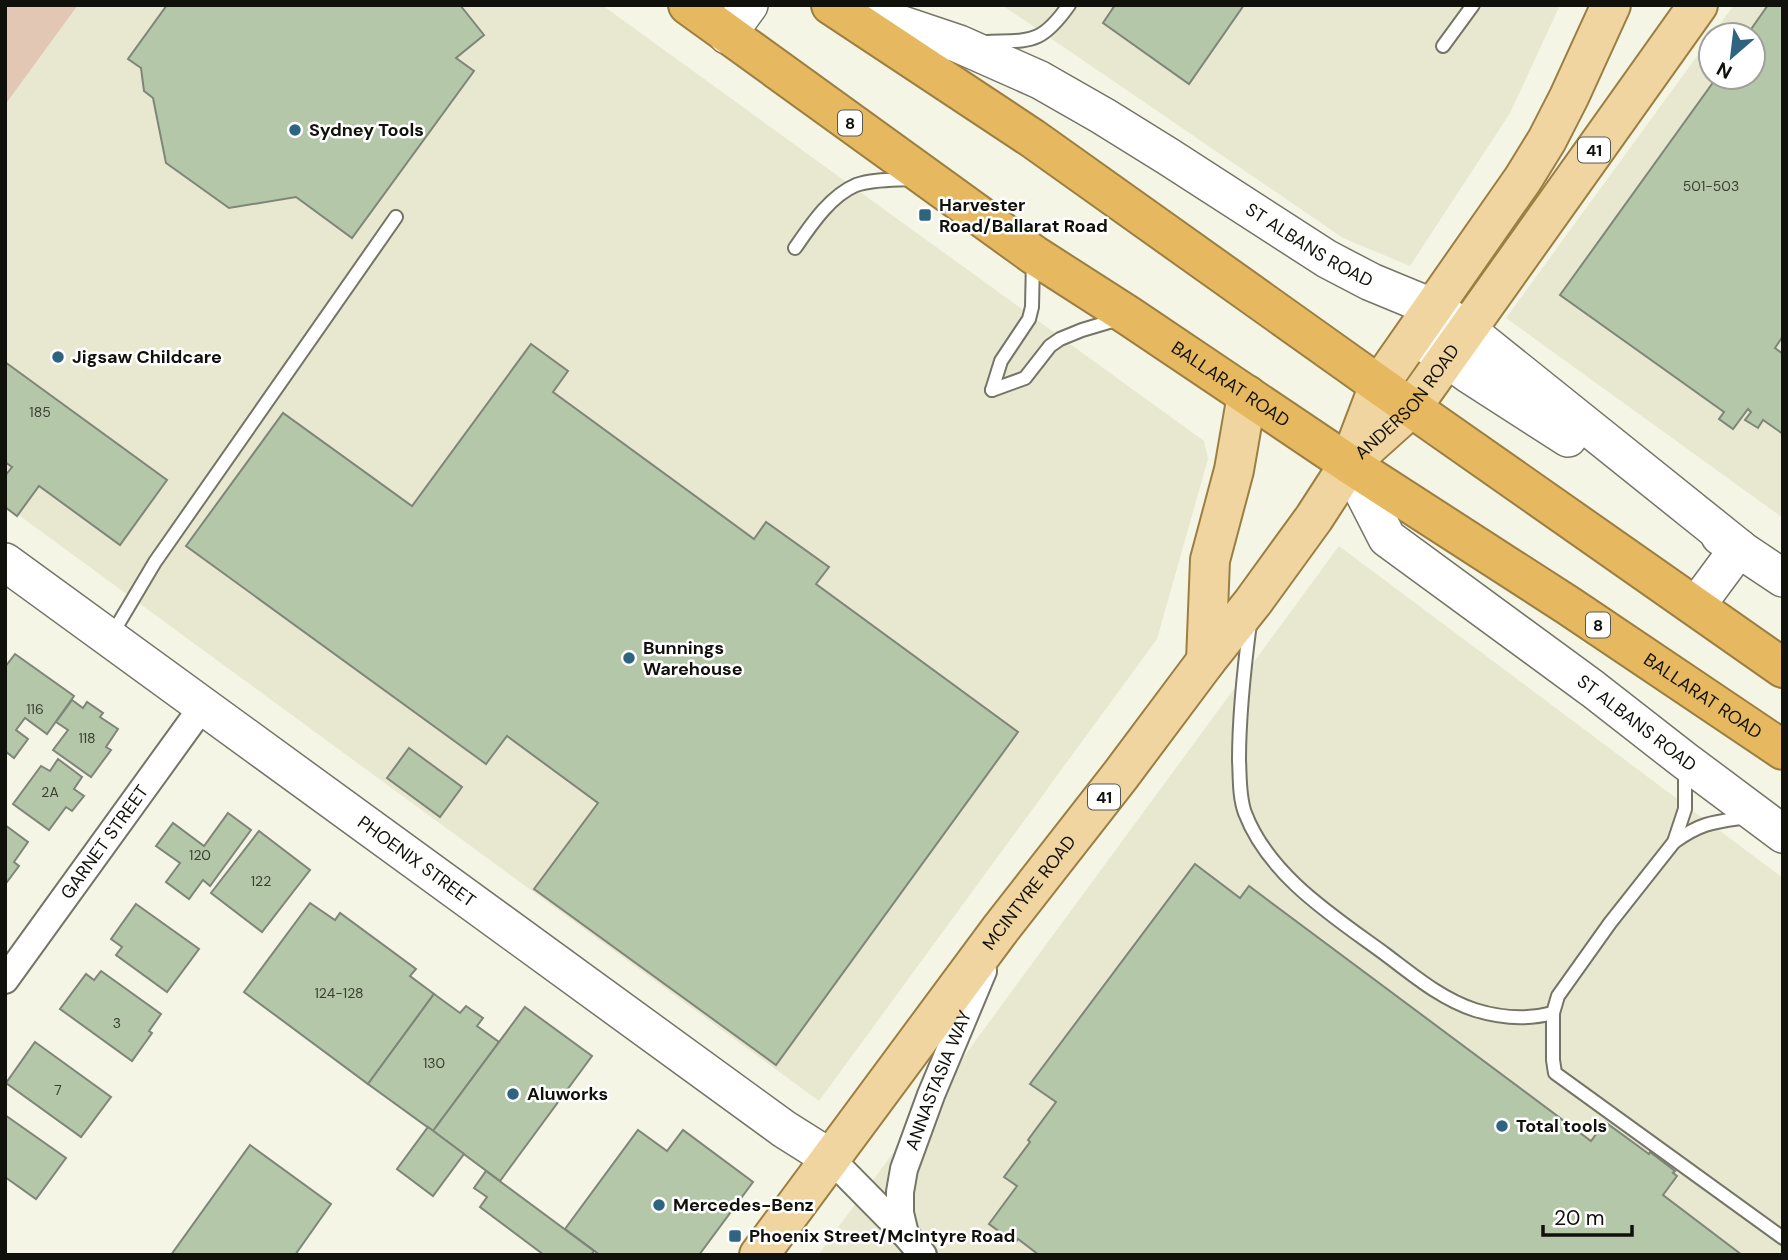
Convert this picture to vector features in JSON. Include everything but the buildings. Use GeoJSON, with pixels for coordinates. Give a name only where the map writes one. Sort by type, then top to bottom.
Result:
{"type":"FeatureCollection","features":[{"type":"Feature","properties":{"kind":"highway","name":"BALLARAT ROAD"},"geometry":{"type":"LineString","coordinates":[[688,5],[738,20],[926,178],[1034,255],[1569,606],[1783,750]]}},
{"type":"Feature","properties":{"kind":"highway"},"geometry":{"type":"LineString","coordinates":[[831,5],[1032,138],[1783,668]]}},
{"type":"Feature","properties":{"kind":"main road","name":"ST ALBANS ROAD"},"geometry":{"type":"LineString","coordinates":[[843,5],[959,44],[1040,80],[1102,116],[1335,264],[1371,282],[1783,578]]}},
{"type":"Feature","properties":{"kind":"main road","name":"ANDERSON ROAD"},"geometry":{"type":"LineString","coordinates":[[1349,464],[1379,385],[1523,179],[1569,97],[1611,5]]}},
{"type":"Feature","properties":{"kind":"main road","name":"ANDERSON ROAD"},"geometry":{"type":"LineString","coordinates":[[1349,464],[1412,407],[1698,5]]}},
{"type":"Feature","properties":{"kind":"main road"},"geometry":{"type":"LineString","coordinates":[[1206,660],[1210,560],[1234,470],[1247,395]]}},
{"type":"Feature","properties":{"kind":"main road","name":"ST ALBANS ROAD"},"geometry":{"type":"LineString","coordinates":[[1349,464],[1387,538],[1593,689],[1771,825]]}},
{"type":"Feature","properties":{"kind":"main road","name":"MCINTYRE ROAD"},"geometry":{"type":"LineString","coordinates":[[760,1255],[999,931],[1253,602],[1314,518],[1349,464]]}},
{"type":"Feature","properties":{"kind":"main road"},"geometry":{"type":"LineString","coordinates":[[1696,606],[1738,548]]}},
{"type":"Feature","properties":{"kind":"main road","name":"PHOENIX STREET"},"geometry":{"type":"LineString","coordinates":[[5,562],[784,1129],[830,1158]]}},
{"type":"Feature","properties":{"kind":"street","name":"GARNET STREET"},"geometry":{"type":"LineString","coordinates":[[5,980],[203,706]]}},
{"type":"Feature","properties":{"kind":"street","name":"ANNASTASIA WAY"},"geometry":{"type":"LineString","coordinates":[[905,1234],[900,1213],[904,1169],[999,931]]}},
{"type":"Feature","properties":{"kind":"street"},"geometry":{"type":"LineString","coordinates":[[830,1158],[923,1255]]}},
{"type":"Feature","properties":{"kind":"lane"},"geometry":{"type":"LineString","coordinates":[[959,44],[1021,41],[1042,36],[1069,5]]}},
{"type":"Feature","properties":{"kind":"lane"},"geometry":{"type":"LineString","coordinates":[[1443,46],[1473,5]]}},
{"type":"Feature","properties":{"kind":"lane"},"geometry":{"type":"LineString","coordinates":[[795,248],[824,210],[846,190],[867,183],[926,178]]}},
{"type":"Feature","properties":{"kind":"lane"},"geometry":{"type":"LineString","coordinates":[[110,638],[155,562],[396,217]]}},
{"type":"Feature","properties":{"kind":"lane"},"geometry":{"type":"LineString","coordinates":[[1034,255],[1029,319],[1001,361],[992,390],[1025,378],[1050,346],[1060,339],[1129,316]]}},
{"type":"Feature","properties":{"kind":"lane"},"geometry":{"type":"LineString","coordinates":[[1253,602],[1240,699],[1240,783],[1244,811],[1254,834],[1289,878],[1324,909],[1452,1000],[1474,1010],[1501,1016],[1522,1018],[1553,1013]]}},
{"type":"Feature","properties":{"kind":"lane"},"geometry":{"type":"LineString","coordinates":[[1674,842],[1685,809],[1684,761]]}},
{"type":"Feature","properties":{"kind":"lane"},"geometry":{"type":"LineString","coordinates":[[1771,825],[1703,824],[1674,842],[1610,923],[1558,996],[1553,1013],[1553,1060],[1555,1073],[1783,1237]]}},
{"type":"Feature","properties":{"kind":"shaded area"},"geometry":{"type":"Polygon","coordinates":[[[5,5],[78,5],[5,105],[5,5]]]}},
{"type":"Feature","properties":{"kind":"shaded area"},"geometry":{"type":"Polygon","coordinates":[[[78,5],[602,5],[1204,441],[1208,459],[1157,639],[819,1101],[5,505],[5,105],[78,5]]]}},
{"type":"Feature","properties":{"kind":"shaded area"},"geometry":{"type":"Polygon","coordinates":[[[1002,5],[1560,5],[1510,113],[1410,266],[1343,238],[1002,5]]]}},
{"type":"Feature","properties":{"kind":"shaded area"},"geometry":{"type":"Polygon","coordinates":[[[1734,5],[1783,5],[1783,518],[1506,318],[1697,56],[1697,91],[1767,91],[1767,21],[1722,21],[1734,5]]]}},
{"type":"Feature","properties":{"kind":"shaded area"},"geometry":{"type":"Polygon","coordinates":[[[1339,546],[1783,878],[1783,1255],[818,1255],[1339,546]]]}},
{"type":"Feature","properties":{"kind":"place","name":"Sydney Tools"},"geometry":{"type":"Point","coordinates":[295,130]}},
{"type":"Feature","properties":{"kind":"place","name":"Harvester Road/Ballarat Road"},"geometry":{"type":"Point","coordinates":[925,215]}},
{"type":"Feature","properties":{"kind":"place","name":"Jigsaw Childcare"},"geometry":{"type":"Point","coordinates":[58,357]}},
{"type":"Feature","properties":{"kind":"place","name":"Bunnings Warehouse"},"geometry":{"type":"Point","coordinates":[629,658]}},
{"type":"Feature","properties":{"kind":"place","name":"Aluworks"},"geometry":{"type":"Point","coordinates":[513,1094]}},
{"type":"Feature","properties":{"kind":"place","name":"Total tools"},"geometry":{"type":"Point","coordinates":[1502,1126]}},
{"type":"Feature","properties":{"kind":"place","name":"Mercedes-Benz"},"geometry":{"type":"Point","coordinates":[659,1205]}},
{"type":"Feature","properties":{"kind":"place","name":"Phoenix Street/McIntyre Road"},"geometry":{"type":"Point","coordinates":[735,1236]}}]}
